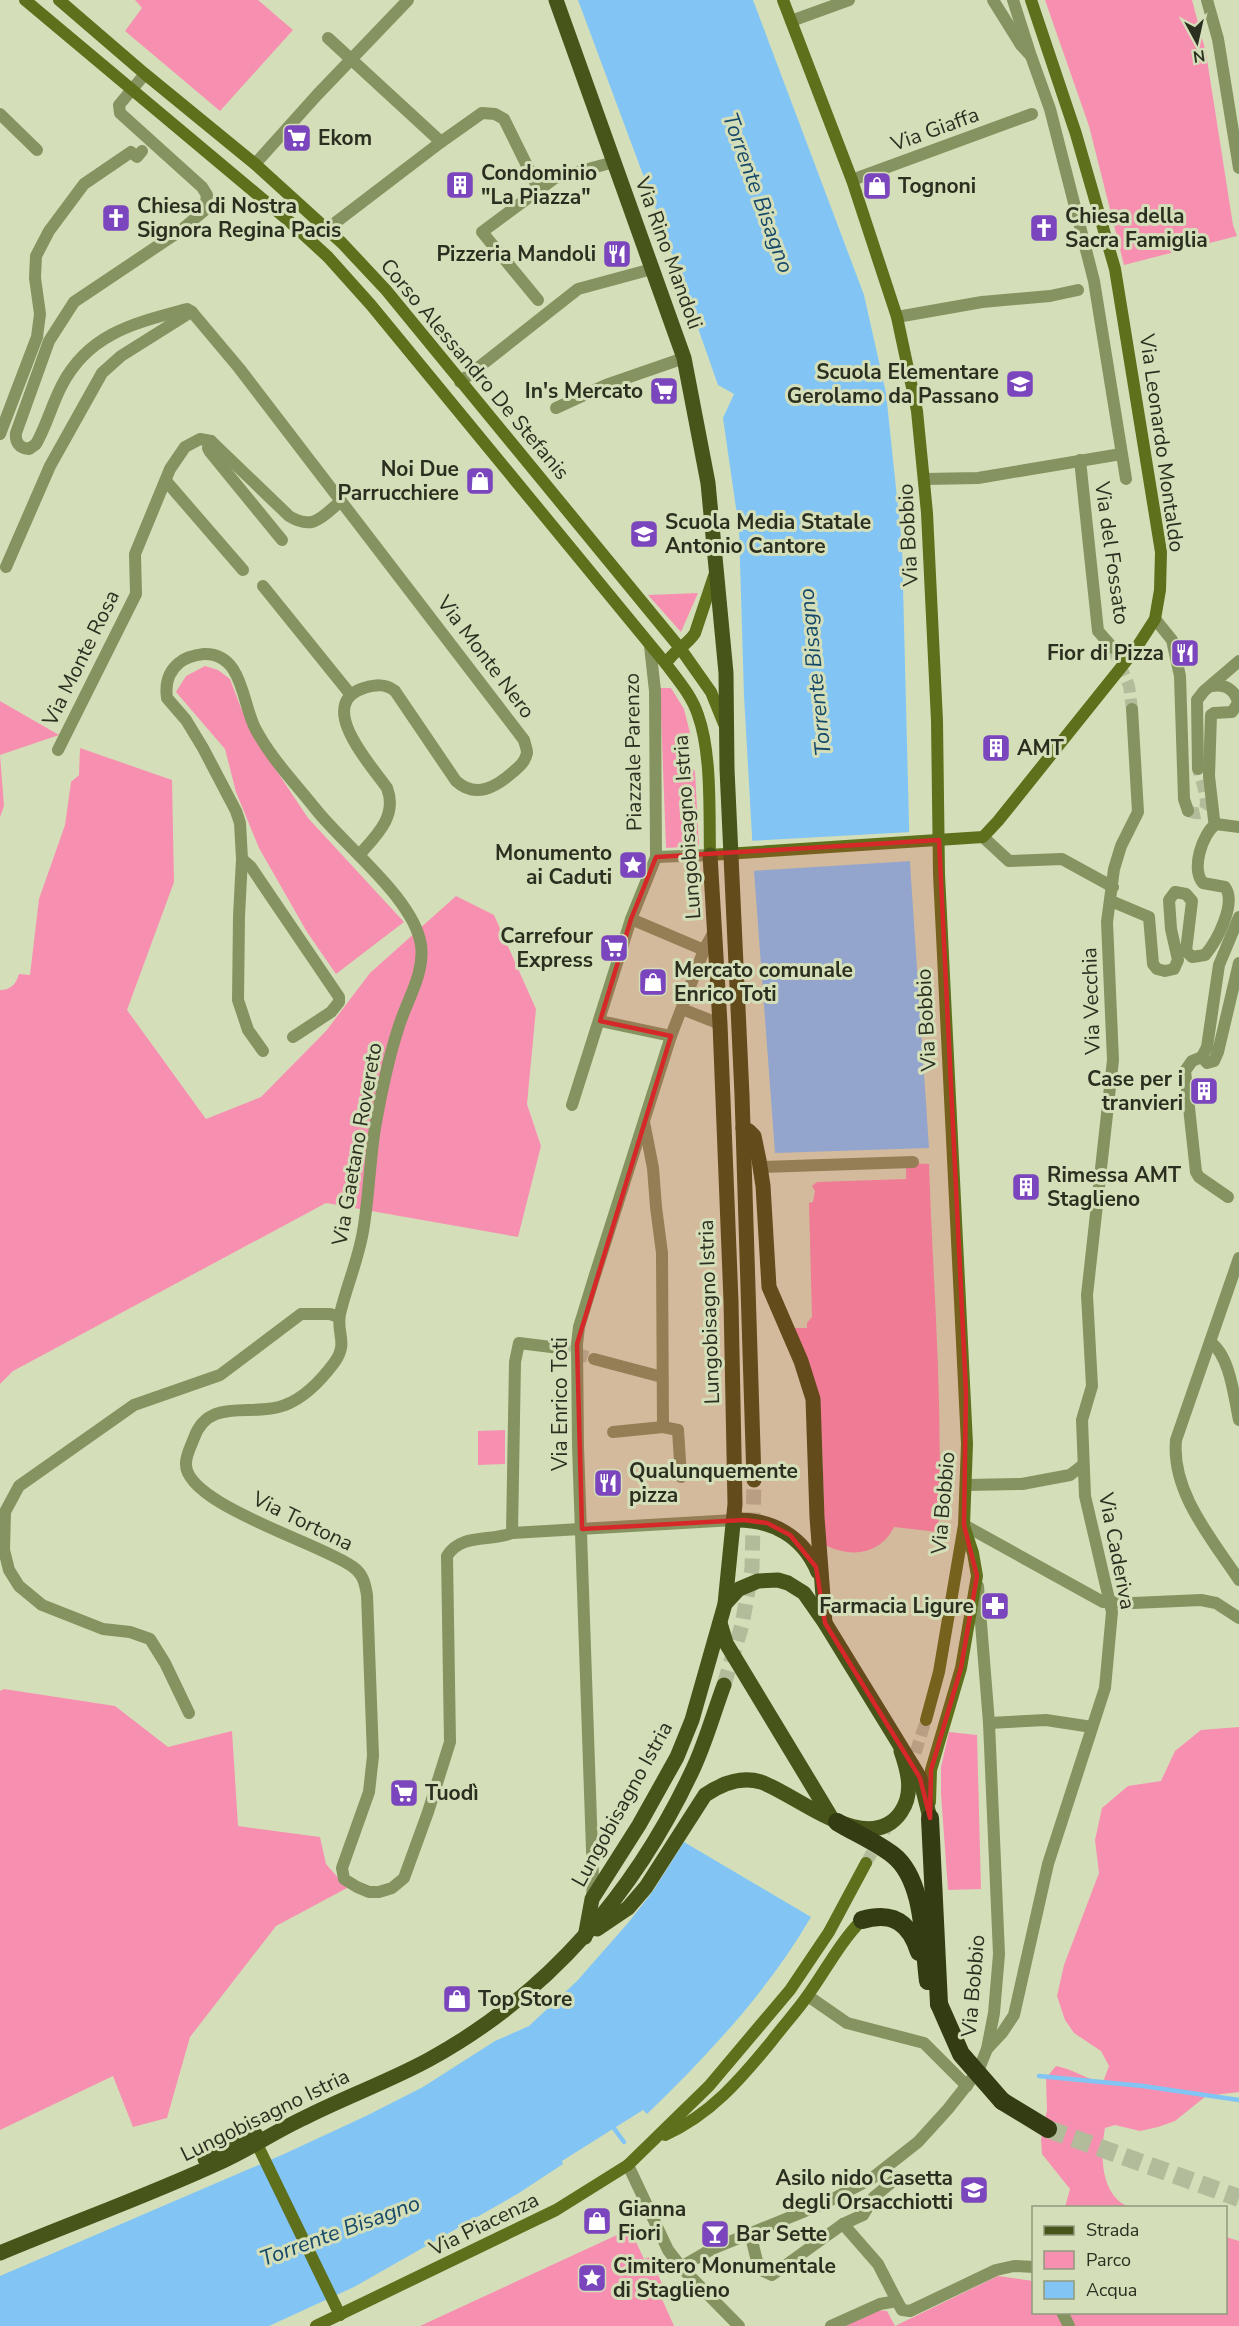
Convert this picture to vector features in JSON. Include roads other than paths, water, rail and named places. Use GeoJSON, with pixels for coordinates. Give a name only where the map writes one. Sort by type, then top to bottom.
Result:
{"type":"FeatureCollection","features":[{"type":"Feature","properties":{"kind":"highway"},"geometry":{"type":"LineString","coordinates":[[930,1818],[939,2004]]}},
{"type":"Feature","properties":{"kind":"highway"},"geometry":{"type":"LineString","coordinates":[[835,1821],[892,1855],[910,1876],[917,1895],[928,1981]]}},
{"type":"Feature","properties":{"kind":"highway"},"geometry":{"type":"LineString","coordinates":[[862,1920],[888,1918],[903,1925],[914,1937],[928,1981],[961,2054],[1002,2101],[1048,2129]]}},
{"type":"Feature","properties":{"kind":"main road","name":"Corso Alessandro De Stefanis"},"geometry":{"type":"LineString","coordinates":[[25,0],[290,222],[328,257],[371,305],[666,664]]}},
{"type":"Feature","properties":{"kind":"main road","name":"Corso Alessandro De Stefanis"},"geometry":{"type":"LineString","coordinates":[[59,0],[255,164],[327,229],[387,290],[680,648],[711,692],[726,731]]}},
{"type":"Feature","properties":{"kind":"main road","name":"Via Rino Mandoli"},"geometry":{"type":"LineString","coordinates":[[556,0],[684,358],[708,483],[726,674],[726,731]]}},
{"type":"Feature","properties":{"kind":"main road","name":"Via Bobbio"},"geometry":{"type":"LineString","coordinates":[[783,0],[852,180],[897,317],[913,389],[925,479],[937,721],[939,840],[951,1150],[968,1444],[964,1525],[939,1672],[926,1720]]}},
{"type":"Feature","properties":{"kind":"main road","name":"Via Leonardo Montaldo"},"geometry":{"type":"LineString","coordinates":[[983,837],[1135,650],[1155,619],[1160,590],[1161,552],[1115,269],[1076,134],[1031,0]]}},
{"type":"Feature","properties":{"kind":"main road","name":"Via Rino Mandoli"},"geometry":{"type":"LineString","coordinates":[[666,664],[694,633],[716,568]]}},
{"type":"Feature","properties":{"kind":"main road","name":"Lungobisagno Istria"},"geometry":{"type":"LineString","coordinates":[[585,1937],[592,1899],[639,1825],[677,1757],[692,1720],[725,1604],[734,1520],[731,1301],[720,1024],[705,751],[698,713],[684,688],[666,664]]}},
{"type":"Feature","properties":{"kind":"main road","name":"Lungobisagno Istria"},"geometry":{"type":"LineString","coordinates":[[726,731],[729,821],[736,854],[754,1480]]}},
{"type":"Feature","properties":{"kind":"main road"},"geometry":{"type":"LineString","coordinates":[[710,855],[983,837]]}},
{"type":"Feature","properties":{"kind":"main road"},"geometry":{"type":"LineString","coordinates":[[743,1128],[754,1136],[760,1167],[769,1287],[801,1361],[813,1399],[825,1623]]}},
{"type":"Feature","properties":{"kind":"main road"},"geometry":{"type":"LineString","coordinates":[[734,1520],[767,1523],[785,1531],[809,1555],[821,1581]]}},
{"type":"Feature","properties":{"kind":"main road"},"geometry":{"type":"LineString","coordinates":[[930,1818],[931,1770],[961,1668],[977,1576],[974,1553],[964,1525]]}},
{"type":"Feature","properties":{"kind":"main road"},"geometry":{"type":"LineString","coordinates":[[725,1604],[739,1589],[758,1581],[778,1580],[804,1593],[825,1623],[920,1778],[930,1818]]}},
{"type":"Feature","properties":{"kind":"main road"},"geometry":{"type":"LineString","coordinates":[[720,1623],[726,1643],[835,1821]]}},
{"type":"Feature","properties":{"kind":"main road","name":"Lungobisagno Istria"},"geometry":{"type":"LineString","coordinates":[[0,2253],[161,2188],[257,2144],[301,2119],[398,2075],[440,2053],[492,2019],[557,1967],[585,1937],[629,1882],[676,1803],[695,1765],[724,1685]]}},
{"type":"Feature","properties":{"kind":"main road"},"geometry":{"type":"LineString","coordinates":[[585,1937],[628,1908],[646,1887],[705,1795],[716,1787],[736,1780],[760,1782],[835,1821],[855,1827],[884,1826],[898,1816],[909,1794],[907,1766],[902,1751]]}},
{"type":"Feature","properties":{"kind":"main road","name":"Via Piacenza"},"geometry":{"type":"LineString","coordinates":[[316,2326],[556,2211],[628,2165],[709,2086],[790,1990],[829,1932],[866,1863]]}},
{"type":"Feature","properties":{"kind":"main road"},"geometry":{"type":"LineString","coordinates":[[656,2139],[687,2125],[724,2097],[808,1996],[848,1934],[862,1920]]}},
{"type":"Feature","properties":{"kind":"main road"},"geometry":{"type":"LineString","coordinates":[[161,2188],[231,2145],[301,2119]]}},
{"type":"Feature","properties":{"kind":"main road"},"geometry":{"type":"LineString","coordinates":[[257,2144],[340,2315]]}},
{"type":"Feature","properties":{"kind":"street"},"geometry":{"type":"LineString","coordinates":[[255,164],[317,94],[408,0]]}},
{"type":"Feature","properties":{"kind":"street"},"geometry":{"type":"LineString","coordinates":[[791,21],[849,0]]}},
{"type":"Feature","properties":{"kind":"street"},"geometry":{"type":"LineString","coordinates":[[993,0],[1021,45],[1031,56]]}},
{"type":"Feature","properties":{"kind":"street"},"geometry":{"type":"LineString","coordinates":[[1013,0],[1050,109],[1094,280],[1125,479]]}},
{"type":"Feature","properties":{"kind":"street"},"geometry":{"type":"LineString","coordinates":[[1207,0],[1218,39],[1239,168]]}},
{"type":"Feature","properties":{"kind":"street"},"geometry":{"type":"LineString","coordinates":[[328,38],[441,142]]}},
{"type":"Feature","properties":{"kind":"street"},"geometry":{"type":"LineString","coordinates":[[0,434],[43,339],[67,310],[81,295],[180,231],[206,210],[207,195],[202,187],[120,112],[119,105],[145,74]]}},
{"type":"Feature","properties":{"kind":"street"},"geometry":{"type":"LineString","coordinates":[[0,114],[37,150]]}},
{"type":"Feature","properties":{"kind":"street"},"geometry":{"type":"LineString","coordinates":[[327,229],[441,142],[482,114],[495,114],[504,120],[539,190]]}},
{"type":"Feature","properties":{"kind":"street","name":"Via Giaffa"},"geometry":{"type":"LineString","coordinates":[[852,180],[1032,114]]}},
{"type":"Feature","properties":{"kind":"street"},"geometry":{"type":"LineString","coordinates":[[6,567],[50,466],[102,373],[121,356],[192,312],[187,309],[131,324],[96,343],[82,356],[63,383],[36,444],[29,449],[17,443],[16,433],[43,339],[35,267],[36,256],[48,231],[84,184],[131,152],[137,157],[142,151]]}},
{"type":"Feature","properties":{"kind":"street","name":"Via Rino Mandoli"},"geometry":{"type":"LineString","coordinates":[[538,300],[482,232],[555,178],[614,162]]}},
{"type":"Feature","properties":{"kind":"street"},"geometry":{"type":"LineString","coordinates":[[460,382],[578,289],[652,268]]}},
{"type":"Feature","properties":{"kind":"street"},"geometry":{"type":"LineString","coordinates":[[897,317],[982,302],[1041,297],[1078,290]]}},
{"type":"Feature","properties":{"kind":"street","name":"Via Monte Nero"},"geometry":{"type":"LineString","coordinates":[[192,312],[239,368],[406,584],[524,740],[527,752],[523,763],[496,786],[480,791],[463,788],[395,691],[384,685],[376,685],[351,695]]}},
{"type":"Feature","properties":{"kind":"street","name":"Via Rino Mandoli"},"geometry":{"type":"LineString","coordinates":[[556,408],[606,385],[684,358]]}},
{"type":"Feature","properties":{"kind":"street","name":"Via Monte Rosa"},"geometry":{"type":"LineString","coordinates":[[58,750],[136,594],[135,554],[170,469],[185,447],[200,439],[211,441]]}},
{"type":"Feature","properties":{"kind":"street"},"geometry":{"type":"LineString","coordinates":[[282,540],[210,452],[208,448],[211,441],[288,516],[298,522],[307,524],[315,522],[341,501]]}},
{"type":"Feature","properties":{"kind":"street","name":"Via del Fossato"},"geometry":{"type":"LineString","coordinates":[[925,479],[978,477],[1121,454]]}},
{"type":"Feature","properties":{"kind":"street","name":"Via del Fossato"},"geometry":{"type":"LineString","coordinates":[[1080,460],[1098,631],[1113,648]]}},
{"type":"Feature","properties":{"kind":"street"},"geometry":{"type":"LineString","coordinates":[[166,481],[243,570]]}},
{"type":"Feature","properties":{"kind":"street"},"geometry":{"type":"LineString","coordinates":[[263,586],[351,695],[344,706],[347,731],[387,788],[390,796],[390,812],[387,821],[359,855],[328,826],[254,728],[238,680],[230,665],[217,656],[199,654],[181,661],[175,667],[167,682],[167,698],[192,729],[236,811],[242,834],[238,1000],[248,1030],[263,1051]]}},
{"type":"Feature","properties":{"kind":"street"},"geometry":{"type":"LineString","coordinates":[[1155,619],[1172,640],[1180,676],[1184,799],[1188,811]]}},
{"type":"Feature","properties":{"kind":"street","name":"Piazzale Parenzo"},"geometry":{"type":"LineString","coordinates":[[572,1105],[631,919],[656,857],[655,691],[650,646]]}},
{"type":"Feature","properties":{"kind":"street"},"geometry":{"type":"LineString","coordinates":[[1198,769],[1197,700],[1204,691],[1239,662]]}},
{"type":"Feature","properties":{"kind":"street"},"geometry":{"type":"LineString","coordinates":[[655,691],[666,664]]}},
{"type":"Feature","properties":{"kind":"street"},"geometry":{"type":"LineString","coordinates":[[1212,686],[1228,688],[1236,695],[1238,703],[1232,712],[1218,712],[1211,715],[1209,776],[1216,824]]}},
{"type":"Feature","properties":{"kind":"street","name":"Via Vecchia"},"geometry":{"type":"LineString","coordinates":[[1099,1184],[1113,1060],[1107,922],[1114,868],[1121,846],[1138,812],[1132,709]]}},
{"type":"Feature","properties":{"kind":"street"},"geometry":{"type":"LineString","coordinates":[[1216,824],[1239,827]]}},
{"type":"Feature","properties":{"kind":"street"},"geometry":{"type":"LineString","coordinates":[[1111,901],[1149,917],[1153,964],[1157,969],[1165,971],[1174,969],[1178,960],[1170,921],[1169,900],[1175,892],[1186,894],[1192,901],[1186,951],[1192,957],[1205,955],[1219,934],[1229,900],[1225,887],[1201,881],[1197,866],[1207,836],[1216,824]]}},
{"type":"Feature","properties":{"kind":"street"},"geometry":{"type":"LineString","coordinates":[[983,837],[1009,861],[1062,859],[1113,887]]}},
{"type":"Feature","properties":{"kind":"street","name":"Via Gaetano Rovereto"},"geometry":{"type":"LineString","coordinates":[[339,1317],[364,1228],[375,1133],[385,1075],[422,958],[419,934],[407,913],[359,855]]}},
{"type":"Feature","properties":{"kind":"street","name":"Piazzale Parenzo"},"geometry":{"type":"LineString","coordinates":[[656,857],[710,855]]}},
{"type":"Feature","properties":{"kind":"street"},"geometry":{"type":"LineString","coordinates":[[242,858],[251,867],[339,997],[339,1002],[331,1012],[293,1037]]}},
{"type":"Feature","properties":{"kind":"street"},"geometry":{"type":"LineString","coordinates":[[1228,1197],[1199,1177],[1196,1172],[1185,1071],[1192,1061],[1202,1057],[1207,1047],[1219,965],[1239,917]]}},
{"type":"Feature","properties":{"kind":"street"},"geometry":{"type":"LineString","coordinates":[[631,919],[704,950]]}},
{"type":"Feature","properties":{"kind":"street","name":"Via Enrico Toti"},"geometry":{"type":"LineString","coordinates":[[592,1899],[578,1446],[577,1344],[579,1327],[671,1036],[704,950],[715,930]]}},
{"type":"Feature","properties":{"kind":"street"},"geometry":{"type":"LineString","coordinates":[[1202,1057],[1207,1063],[1214,1061],[1217,1056],[1239,963]]}},
{"type":"Feature","properties":{"kind":"street"},"geometry":{"type":"LineString","coordinates":[[682,1009],[720,1024]]}},
{"type":"Feature","properties":{"kind":"street"},"geometry":{"type":"LineString","coordinates":[[600,1020],[671,1036]]}},
{"type":"Feature","properties":{"kind":"street"},"geometry":{"type":"LineString","coordinates":[[643,1121],[653,1167],[662,1253],[663,1427]]}},
{"type":"Feature","properties":{"kind":"street"},"geometry":{"type":"LineString","coordinates":[[760,1167],[913,1162]]}},
{"type":"Feature","properties":{"kind":"street","name":"Via Caderiva"},"geometry":{"type":"LineString","coordinates":[[987,2049],[1014,2015],[1039,1897],[1105,1688],[1112,1612],[1085,1496],[1082,1420],[1092,1386],[1088,1295],[1099,1184]]}},
{"type":"Feature","properties":{"kind":"street"},"geometry":{"type":"LineString","coordinates":[[1239,1258],[1176,1440],[1176,1463],[1188,1500],[1239,1580]]}},
{"type":"Feature","properties":{"kind":"street"},"geometry":{"type":"LineString","coordinates":[[189,1713],[165,1663],[150,1639],[130,1632],[103,1629],[42,1605],[19,1586],[9,1570],[4,1550],[2,1514],[19,1486],[134,1405],[220,1375],[300,1314],[330,1314],[339,1317]]}},
{"type":"Feature","properties":{"kind":"street","name":"Via Tortona"},"geometry":{"type":"LineString","coordinates":[[339,1317],[343,1345],[341,1353],[312,1387],[288,1404],[272,1409],[217,1412],[207,1416],[196,1431],[186,1466],[194,1485],[243,1515],[352,1566],[365,1582],[372,1756],[369,1792],[342,1868],[344,1879],[357,1887],[369,1892],[379,1892],[392,1888],[404,1878],[450,1742],[447,1556],[452,1548],[469,1540],[502,1537],[512,1533],[734,1520]]}},
{"type":"Feature","properties":{"kind":"street"},"geometry":{"type":"LineString","coordinates":[[1210,1342],[1218,1347],[1226,1365],[1239,1420]]}},
{"type":"Feature","properties":{"kind":"street"},"geometry":{"type":"LineString","coordinates":[[512,1533],[514,1362],[519,1343],[559,1348]]}},
{"type":"Feature","properties":{"kind":"street"},"geometry":{"type":"LineString","coordinates":[[594,1359],[662,1377]]}},
{"type":"Feature","properties":{"kind":"street"},"geometry":{"type":"LineString","coordinates":[[613,1432],[663,1427],[678,1430],[681,1477]]}},
{"type":"Feature","properties":{"kind":"street"},"geometry":{"type":"LineString","coordinates":[[966,1485],[1022,1484],[1070,1475],[1083,1465]]}},
{"type":"Feature","properties":{"kind":"street"},"geometry":{"type":"LineString","coordinates":[[964,1525],[1103,1602],[1201,1600],[1216,1603],[1239,1618]]}},
{"type":"Feature","properties":{"kind":"street","name":"Via Bobbio"},"geometry":{"type":"LineString","coordinates":[[681,2267],[712,2249],[825,2203],[871,2179],[918,2142],[978,2071],[987,2049],[994,2013],[999,1954],[989,1724],[977,1576]]}},
{"type":"Feature","properties":{"kind":"street"},"geometry":{"type":"LineString","coordinates":[[989,1724],[1046,1720],[1092,1727]]}},
{"type":"Feature","properties":{"kind":"street"},"geometry":{"type":"LineString","coordinates":[[808,1996],[847,2023],[924,2043],[967,2086]]}},
{"type":"Feature","properties":{"kind":"street"},"geometry":{"type":"LineString","coordinates":[[628,2165],[668,2250],[681,2267],[739,2326]]}},
{"type":"Feature","properties":{"kind":"street"},"geometry":{"type":"LineString","coordinates":[[750,2233],[759,2269],[771,2275],[843,2224],[866,2212],[874,2197],[898,2177]]}},
{"type":"Feature","properties":{"kind":"street"},"geometry":{"type":"LineString","coordinates":[[843,2224],[878,2264],[902,2310],[910,2311],[996,2270],[1014,2266],[1032,2267]]}},
{"type":"Feature","properties":{"kind":"street"},"geometry":{"type":"LineString","coordinates":[[831,2326],[880,2304],[897,2301]]}},
{"type":"Feature","properties":{"kind":"water","name":"Torrente Bisagno"},"geometry":{"type":"Polygon","coordinates":[[[578,0],[753,0],[864,295],[886,393],[902,545],[910,863],[929,1148],[775,1153],[754,871],[744,696],[739,529],[723,418],[734,394],[718,385],[578,0]]]}},
{"type":"Feature","properties":{"kind":"water","name":"Torrente Bisagno"},"geometry":{"type":"Polygon","coordinates":[[[684,1842],[811,1917],[776,1971],[736,2021],[647,2114],[643,2110],[562,2161],[563,2164],[519,2193],[354,2287],[269,2326],[0,2326],[0,2276],[284,2154],[366,2116],[423,2087],[495,2041],[529,2026],[577,1981],[628,1923],[653,1891],[684,1842]]]}},
{"type":"Feature","properties":{"kind":"waterway"},"geometry":{"type":"LineString","coordinates":[[1039,2076],[1143,2086],[1239,2100]]}},
{"type":"Feature","properties":{"kind":"waterway"},"geometry":{"type":"LineString","coordinates":[[610,2123],[624,2142]]}},
{"type":"Feature","properties":{"kind":"tunnel"},"geometry":{"type":"LineString","coordinates":[[1113,648],[1129,686],[1132,709]]}},
{"type":"Feature","properties":{"kind":"tunnel"},"geometry":{"type":"LineString","coordinates":[[1188,811],[1197,813],[1203,811],[1206,806],[1198,769]]}},
{"type":"Feature","properties":{"kind":"tunnel"},"geometry":{"type":"LineString","coordinates":[[559,1348],[594,1359]]}},
{"type":"Feature","properties":{"kind":"tunnel"},"geometry":{"type":"LineString","coordinates":[[724,1685],[742,1625],[752,1568],[754,1480]]}},
{"type":"Feature","properties":{"kind":"tunnel"},"geometry":{"type":"LineString","coordinates":[[910,1770],[926,1720]]}},
{"type":"Feature","properties":{"kind":"tunnel"},"geometry":{"type":"LineString","coordinates":[[866,1863],[891,1820]]}},
{"type":"Feature","properties":{"kind":"tunnel"},"geometry":{"type":"LineString","coordinates":[[1048,2129],[1239,2198]]}},
{"type":"Feature","properties":{"kind":"place","name":"Ekom"},"geometry":{"type":"Point","coordinates":[297,138]}},
{"type":"Feature","properties":{"kind":"place","name":"Condominio \"La Piazza\""},"geometry":{"type":"Point","coordinates":[460,185]}},
{"type":"Feature","properties":{"kind":"place","name":"Tognoni"},"geometry":{"type":"Point","coordinates":[877,186]}},
{"type":"Feature","properties":{"kind":"place","name":"Chiesa di Nostra Signora Regina Pacis"},"geometry":{"type":"Point","coordinates":[116,218]}},
{"type":"Feature","properties":{"kind":"place","name":"Chiesa della Sacra Famiglia"},"geometry":{"type":"Point","coordinates":[1044,228]}},
{"type":"Feature","properties":{"kind":"place","name":"Pizzeria Mandoli"},"geometry":{"type":"Point","coordinates":[617,254]}},
{"type":"Feature","properties":{"kind":"place","name":"Scuola Elementare Gerolamo da Passano"},"geometry":{"type":"Point","coordinates":[1020,384]}},
{"type":"Feature","properties":{"kind":"place","name":"In's Mercato"},"geometry":{"type":"Point","coordinates":[664,391]}},
{"type":"Feature","properties":{"kind":"place","name":"Noi Due Parrucchiere"},"geometry":{"type":"Point","coordinates":[480,481]}},
{"type":"Feature","properties":{"kind":"place","name":"Scuola Media Statale Antonio Cantore"},"geometry":{"type":"Point","coordinates":[644,534]}},
{"type":"Feature","properties":{"kind":"place","name":"Fior di Pizza"},"geometry":{"type":"Point","coordinates":[1185,653]}},
{"type":"Feature","properties":{"kind":"place","name":"AMT"},"geometry":{"type":"Point","coordinates":[996,748]}},
{"type":"Feature","properties":{"kind":"place","name":"Monumento ai Caduti"},"geometry":{"type":"Point","coordinates":[633,865]}},
{"type":"Feature","properties":{"kind":"place","name":"Carrefour Express"},"geometry":{"type":"Point","coordinates":[614,948]}},
{"type":"Feature","properties":{"kind":"place","name":"Mercato comunale Enrico Toti"},"geometry":{"type":"Point","coordinates":[653,982]}},
{"type":"Feature","properties":{"kind":"place","name":"Case per i tranvieri"},"geometry":{"type":"Point","coordinates":[1204,1091]}},
{"type":"Feature","properties":{"kind":"place","name":"Rimessa AMT Staglieno"},"geometry":{"type":"Point","coordinates":[1026,1187]}},
{"type":"Feature","properties":{"kind":"place","name":"Qualunquemente pizza"},"geometry":{"type":"Point","coordinates":[608,1483]}},
{"type":"Feature","properties":{"kind":"place","name":"Farmacia Ligure"},"geometry":{"type":"Point","coordinates":[995,1606]}},
{"type":"Feature","properties":{"kind":"place","name":"Tuodì"},"geometry":{"type":"Point","coordinates":[404,1793]}},
{"type":"Feature","properties":{"kind":"place","name":"Top Store"},"geometry":{"type":"Point","coordinates":[457,1999]}},
{"type":"Feature","properties":{"kind":"place","name":"Asilo nido Casetta degli Orsacchiotti"},"geometry":{"type":"Point","coordinates":[974,2190]}},
{"type":"Feature","properties":{"kind":"place","name":"Gianna Fiori"},"geometry":{"type":"Point","coordinates":[597,2221]}},
{"type":"Feature","properties":{"kind":"place","name":"Bar Sette"},"geometry":{"type":"Point","coordinates":[715,2234]}},
{"type":"Feature","properties":{"kind":"place","name":"Cimitero Monumentale di Staglieno"},"geometry":{"type":"Point","coordinates":[592,2278]}}]}
